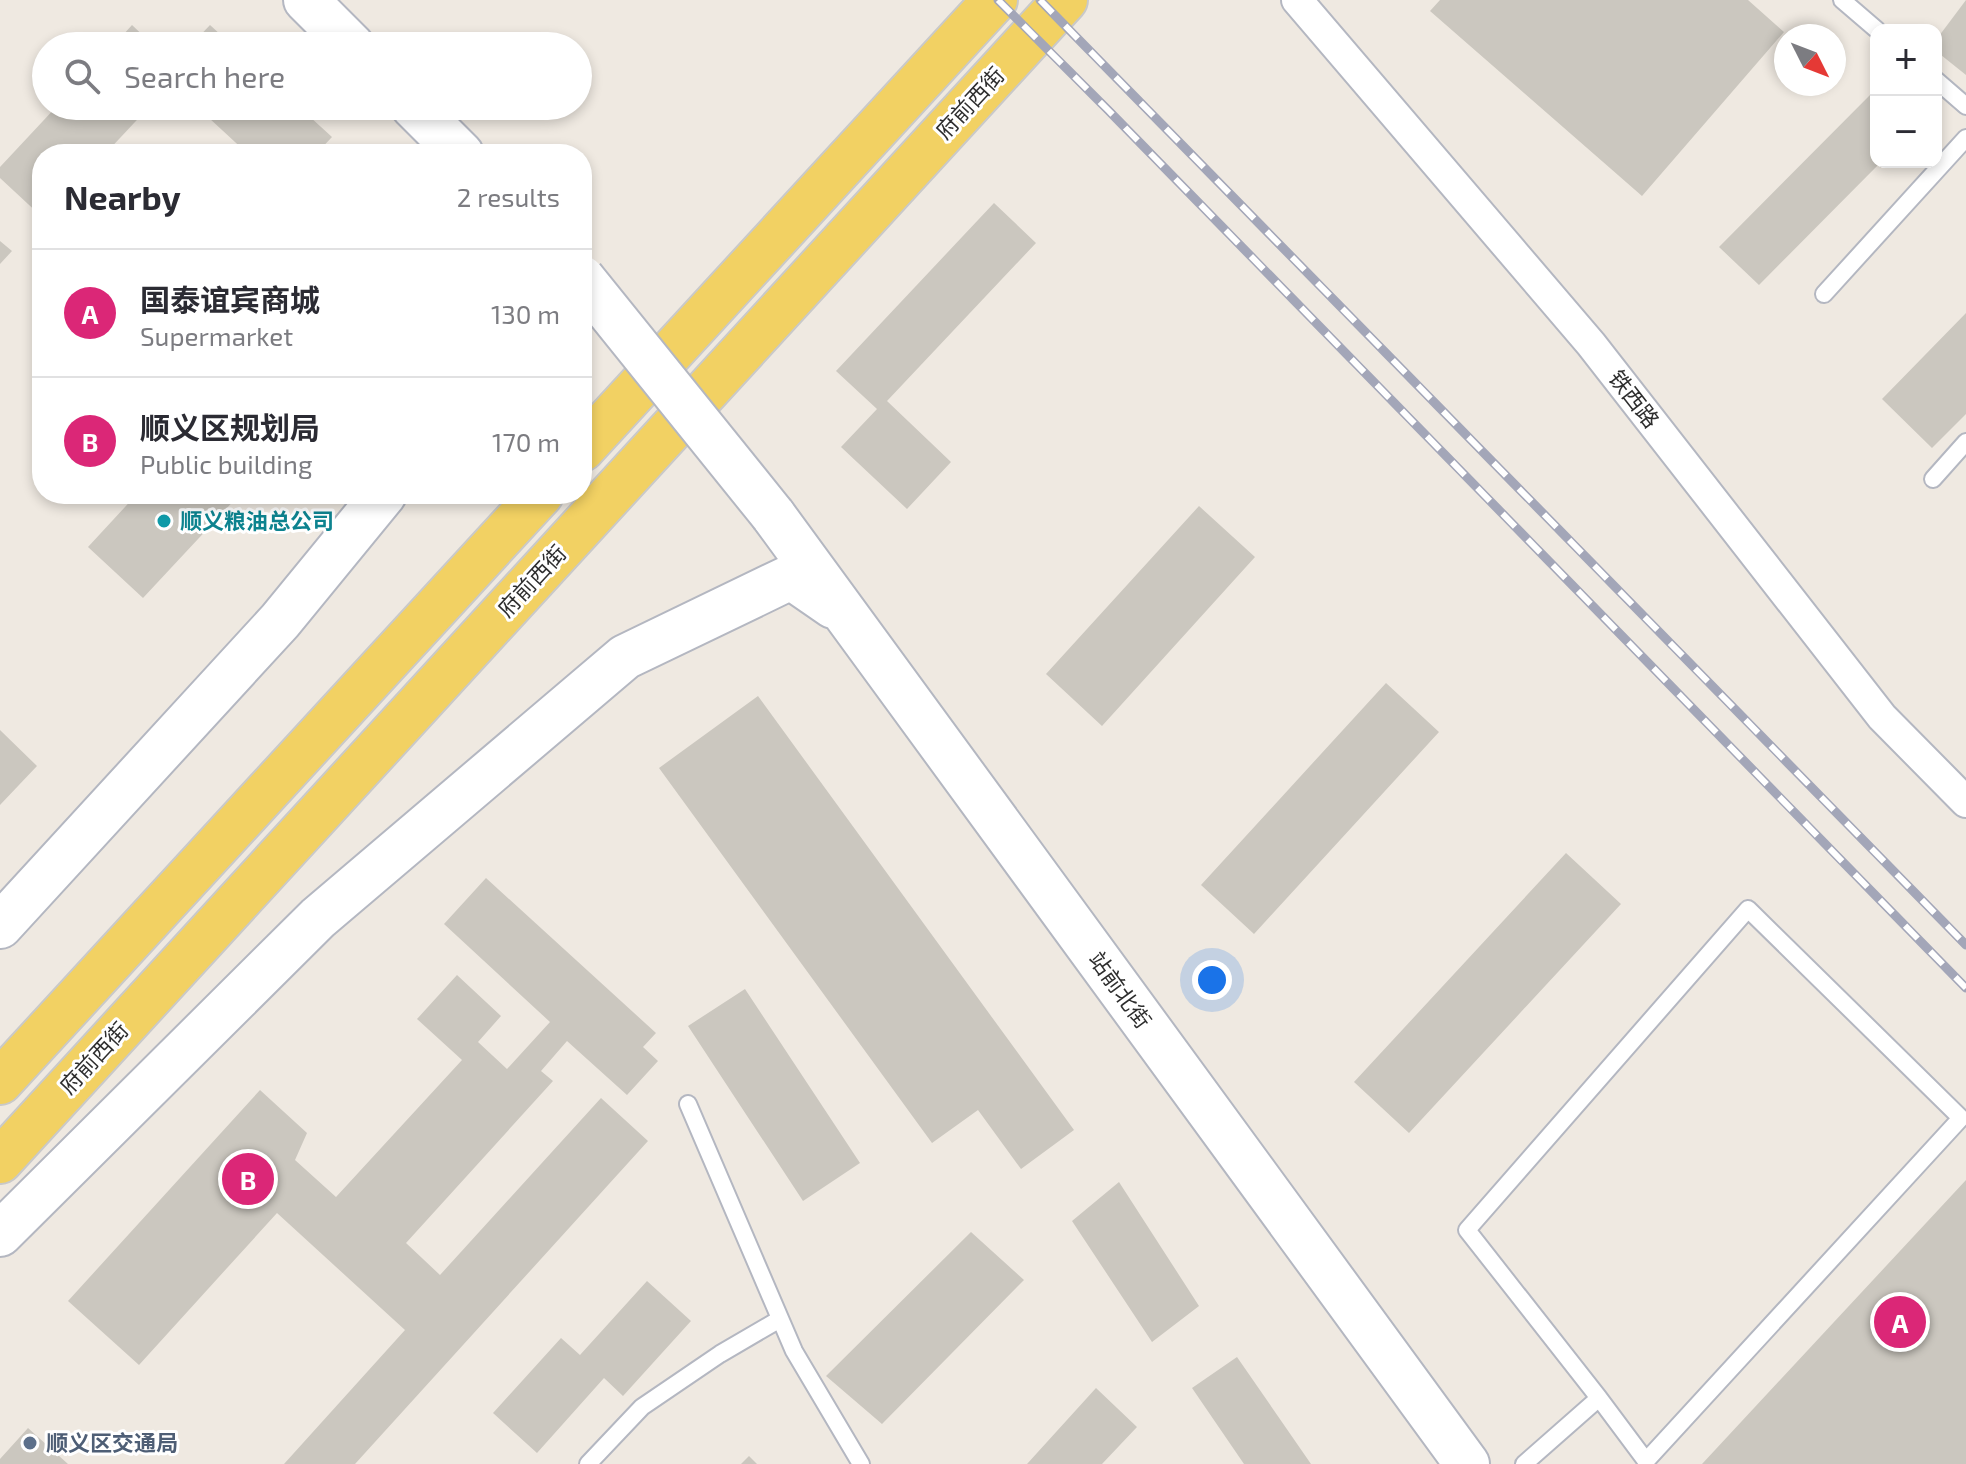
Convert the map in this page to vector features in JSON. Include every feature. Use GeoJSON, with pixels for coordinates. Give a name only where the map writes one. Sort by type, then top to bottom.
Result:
{"type":"FeatureCollection","features":[{"type":"Feature","properties":{"kind":"main road"},"geometry":{"type":"LineString","coordinates":[[306,0],[338,32]]}},
{"type":"Feature","properties":{"kind":"main road"},"geometry":{"type":"LineString","coordinates":[[592,438],[995,0]]}},
{"type":"Feature","properties":{"kind":"main road","name":"府前西街"},"geometry":{"type":"LineString","coordinates":[[0,1161],[1065,0]]}},
{"type":"Feature","properties":{"kind":"main road"},"geometry":{"type":"LineString","coordinates":[[424,120],[442,144]]}},
{"type":"Feature","properties":{"kind":"main road"},"geometry":{"type":"LineString","coordinates":[[427,120],[451,144]]}},
{"type":"Feature","properties":{"kind":"main road","name":"站前北街"},"geometry":{"type":"LineString","coordinates":[[592,290],[773,515],[1467,1464]]}},
{"type":"Feature","properties":{"kind":"main road"},"geometry":{"type":"LineString","coordinates":[[0,926],[280,621],[376,504]]}},
{"type":"Feature","properties":{"kind":"main road"},"geometry":{"type":"LineString","coordinates":[[0,1082],[532,504]]}},
{"type":"Feature","properties":{"kind":"main road"},"geometry":{"type":"LineString","coordinates":[[0,1234],[318,918],[625,657],[791,577],[844,614]]}},
{"type":"Feature","properties":{"kind":"street","name":"铁西路"},"geometry":{"type":"LineString","coordinates":[[1297,0],[1591,344],[1882,717],[1966,802]]}},
{"type":"Feature","properties":{"kind":"lane"},"geometry":{"type":"LineString","coordinates":[[1842,0],[1870,24]]}},
{"type":"Feature","properties":{"kind":"lane"},"geometry":{"type":"LineString","coordinates":[[1942,85],[1966,106]]}},
{"type":"Feature","properties":{"kind":"lane"},"geometry":{"type":"LineString","coordinates":[[1824,294],[1966,138]]}},
{"type":"Feature","properties":{"kind":"lane"},"geometry":{"type":"LineString","coordinates":[[1933,479],[1966,442]]}},
{"type":"Feature","properties":{"kind":"lane"},"geometry":{"type":"LineString","coordinates":[[1748,909],[1961,1118],[1646,1461],[1599,1398],[1467,1230],[1748,909]]}},
{"type":"Feature","properties":{"kind":"lane"},"geometry":{"type":"LineString","coordinates":[[688,1104],[794,1351],[861,1464]]}},
{"type":"Feature","properties":{"kind":"lane"},"geometry":{"type":"LineString","coordinates":[[588,1464],[642,1407],[720,1354],[780,1319]]}},
{"type":"Feature","properties":{"kind":"lane"},"geometry":{"type":"LineString","coordinates":[[1524,1464],[1599,1398]]}},
{"type":"Feature","properties":{"kind":"building"},"geometry":{"type":"Polygon","coordinates":[[[1440,0],[1748,0],[1775,24],[1774,44],[1642,196],[1430,11],[1440,0]]]}},
{"type":"Feature","properties":{"kind":"building"},"geometry":{"type":"Polygon","coordinates":[[[1966,0],[1966,75],[1942,56],[1942,32],[1966,0]]]}},
{"type":"Feature","properties":{"kind":"building"},"geometry":{"type":"Polygon","coordinates":[[[132,25],[139,32],[126,32],[132,25]]]}},
{"type":"Feature","properties":{"kind":"building"},"geometry":{"type":"Polygon","coordinates":[[[210,25],[218,32],[203,32],[210,25]]]}},
{"type":"Feature","properties":{"kind":"building"},"geometry":{"type":"Polygon","coordinates":[[[1870,95],[1870,168],[1875,168],[1759,285],[1719,247],[1870,95]]]}},
{"type":"Feature","properties":{"kind":"building"},"geometry":{"type":"Polygon","coordinates":[[[44,120],[137,120],[114,144],[32,144],[32,208],[0,178],[0,167],[44,120]]]}},
{"type":"Feature","properties":{"kind":"building"},"geometry":{"type":"Polygon","coordinates":[[[211,120],[313,120],[332,137],[325,144],[237,144],[211,120]]]}},
{"type":"Feature","properties":{"kind":"building"},"geometry":{"type":"Polygon","coordinates":[[[994,203],[1036,243],[887,401],[951,462],[907,509],[841,447],[877,409],[836,371],[994,203]]]}},
{"type":"Feature","properties":{"kind":"building"},"geometry":{"type":"Polygon","coordinates":[[[0,241],[12,251],[0,264],[0,241]]]}},
{"type":"Feature","properties":{"kind":"building"},"geometry":{"type":"Polygon","coordinates":[[[1966,313],[1966,414],[1932,448],[1882,399],[1966,313]]]}},
{"type":"Feature","properties":{"kind":"building","name":"顺义粮油总公司"},"geometry":{"type":"Polygon","coordinates":[[[128,504],[231,504],[143,598],[88,547],[128,504]]]}},
{"type":"Feature","properties":{"kind":"building"},"geometry":{"type":"Polygon","coordinates":[[[1199,506],[1255,557],[1102,726],[1046,674],[1199,506]]]}},
{"type":"Feature","properties":{"kind":"building"},"geometry":{"type":"Polygon","coordinates":[[[1386,683],[1439,732],[1254,934],[1201,885],[1386,683]]]}},
{"type":"Feature","properties":{"kind":"building"},"geometry":{"type":"Polygon","coordinates":[[[758,696],[1074,1130],[1021,1169],[978,1110],[932,1143],[659,768],[758,696]]]}},
{"type":"Feature","properties":{"kind":"building"},"geometry":{"type":"Polygon","coordinates":[[[0,730],[37,766],[0,805],[0,730]]]}},
{"type":"Feature","properties":{"kind":"building"},"geometry":{"type":"Polygon","coordinates":[[[1566,853],[1621,904],[1409,1133],[1354,1082],[1566,853]]]}},
{"type":"Feature","properties":{"kind":"building"},"geometry":{"type":"Polygon","coordinates":[[[486,878],[656,1033],[643,1047],[658,1061],[627,1095],[567,1041],[541,1071],[553,1081],[406,1243],[440,1275],[601,1098],[648,1141],[355,1464],[284,1464],[405,1330],[277,1213],[139,1365],[68,1301],[260,1090],[307,1133],[295,1160],[336,1197],[462,1060],[417,1019],[457,975],[501,1016],[478,1042],[507,1069],[550,1022],[444,924],[486,878]]]}},
{"type":"Feature","properties":{"kind":"building"},"geometry":{"type":"Polygon","coordinates":[[[745,989],[860,1163],[803,1201],[688,1026],[745,989]]]}},
{"type":"Feature","properties":{"kind":"building"},"geometry":{"type":"Polygon","coordinates":[[[1966,1180],[1966,1464],[1702,1464],[1966,1180]]]}},
{"type":"Feature","properties":{"kind":"building"},"geometry":{"type":"Polygon","coordinates":[[[1119,1182],[1199,1306],[1152,1342],[1072,1221],[1119,1182]]]}},
{"type":"Feature","properties":{"kind":"building"},"geometry":{"type":"Polygon","coordinates":[[[971,1232],[1024,1280],[882,1424],[826,1376],[971,1232]]]}},
{"type":"Feature","properties":{"kind":"building"},"geometry":{"type":"Polygon","coordinates":[[[647,1281],[691,1321],[623,1396],[604,1378],[537,1453],[493,1413],[561,1338],[580,1355],[647,1281]]]}},
{"type":"Feature","properties":{"kind":"building"},"geometry":{"type":"Polygon","coordinates":[[[1237,1357],[1311,1464],[1244,1464],[1192,1388],[1237,1357]]]}},
{"type":"Feature","properties":{"kind":"building"},"geometry":{"type":"Polygon","coordinates":[[[1096,1388],[1137,1427],[1102,1464],[1027,1464],[1096,1388]]]}},
{"type":"Feature","properties":{"kind":"building","name":"顺义区交通局"},"geometry":{"type":"Polygon","coordinates":[[[28,1428],[68,1464],[0,1464],[0,1459],[28,1428]]]}},
{"type":"Feature","properties":{"kind":"building"},"geometry":{"type":"Polygon","coordinates":[[[749,1456],[757,1464],[741,1464],[749,1456]]]}},
{"type":"Feature","properties":{"kind":"railway"},"geometry":{"type":"LineString","coordinates":[[998,0],[1966,988]]}},
{"type":"Feature","properties":{"kind":"railway"},"geometry":{"type":"LineString","coordinates":[[1040,0],[1966,945]]}},
{"type":"Feature","properties":{"kind":"place","name":"顺义粮油总公司"},"geometry":{"type":"Point","coordinates":[164,521]}},
{"type":"Feature","properties":{"kind":"place","name":"顺义区规划局"},"geometry":{"type":"Point","coordinates":[248,1179]}},
{"type":"Feature","properties":{"kind":"place","name":"国泰谊宾商城"},"geometry":{"type":"Point","coordinates":[1900,1322]}},
{"type":"Feature","properties":{"kind":"place","name":"顺义区交通局"},"geometry":{"type":"Point","coordinates":[30,1443]}}]}
